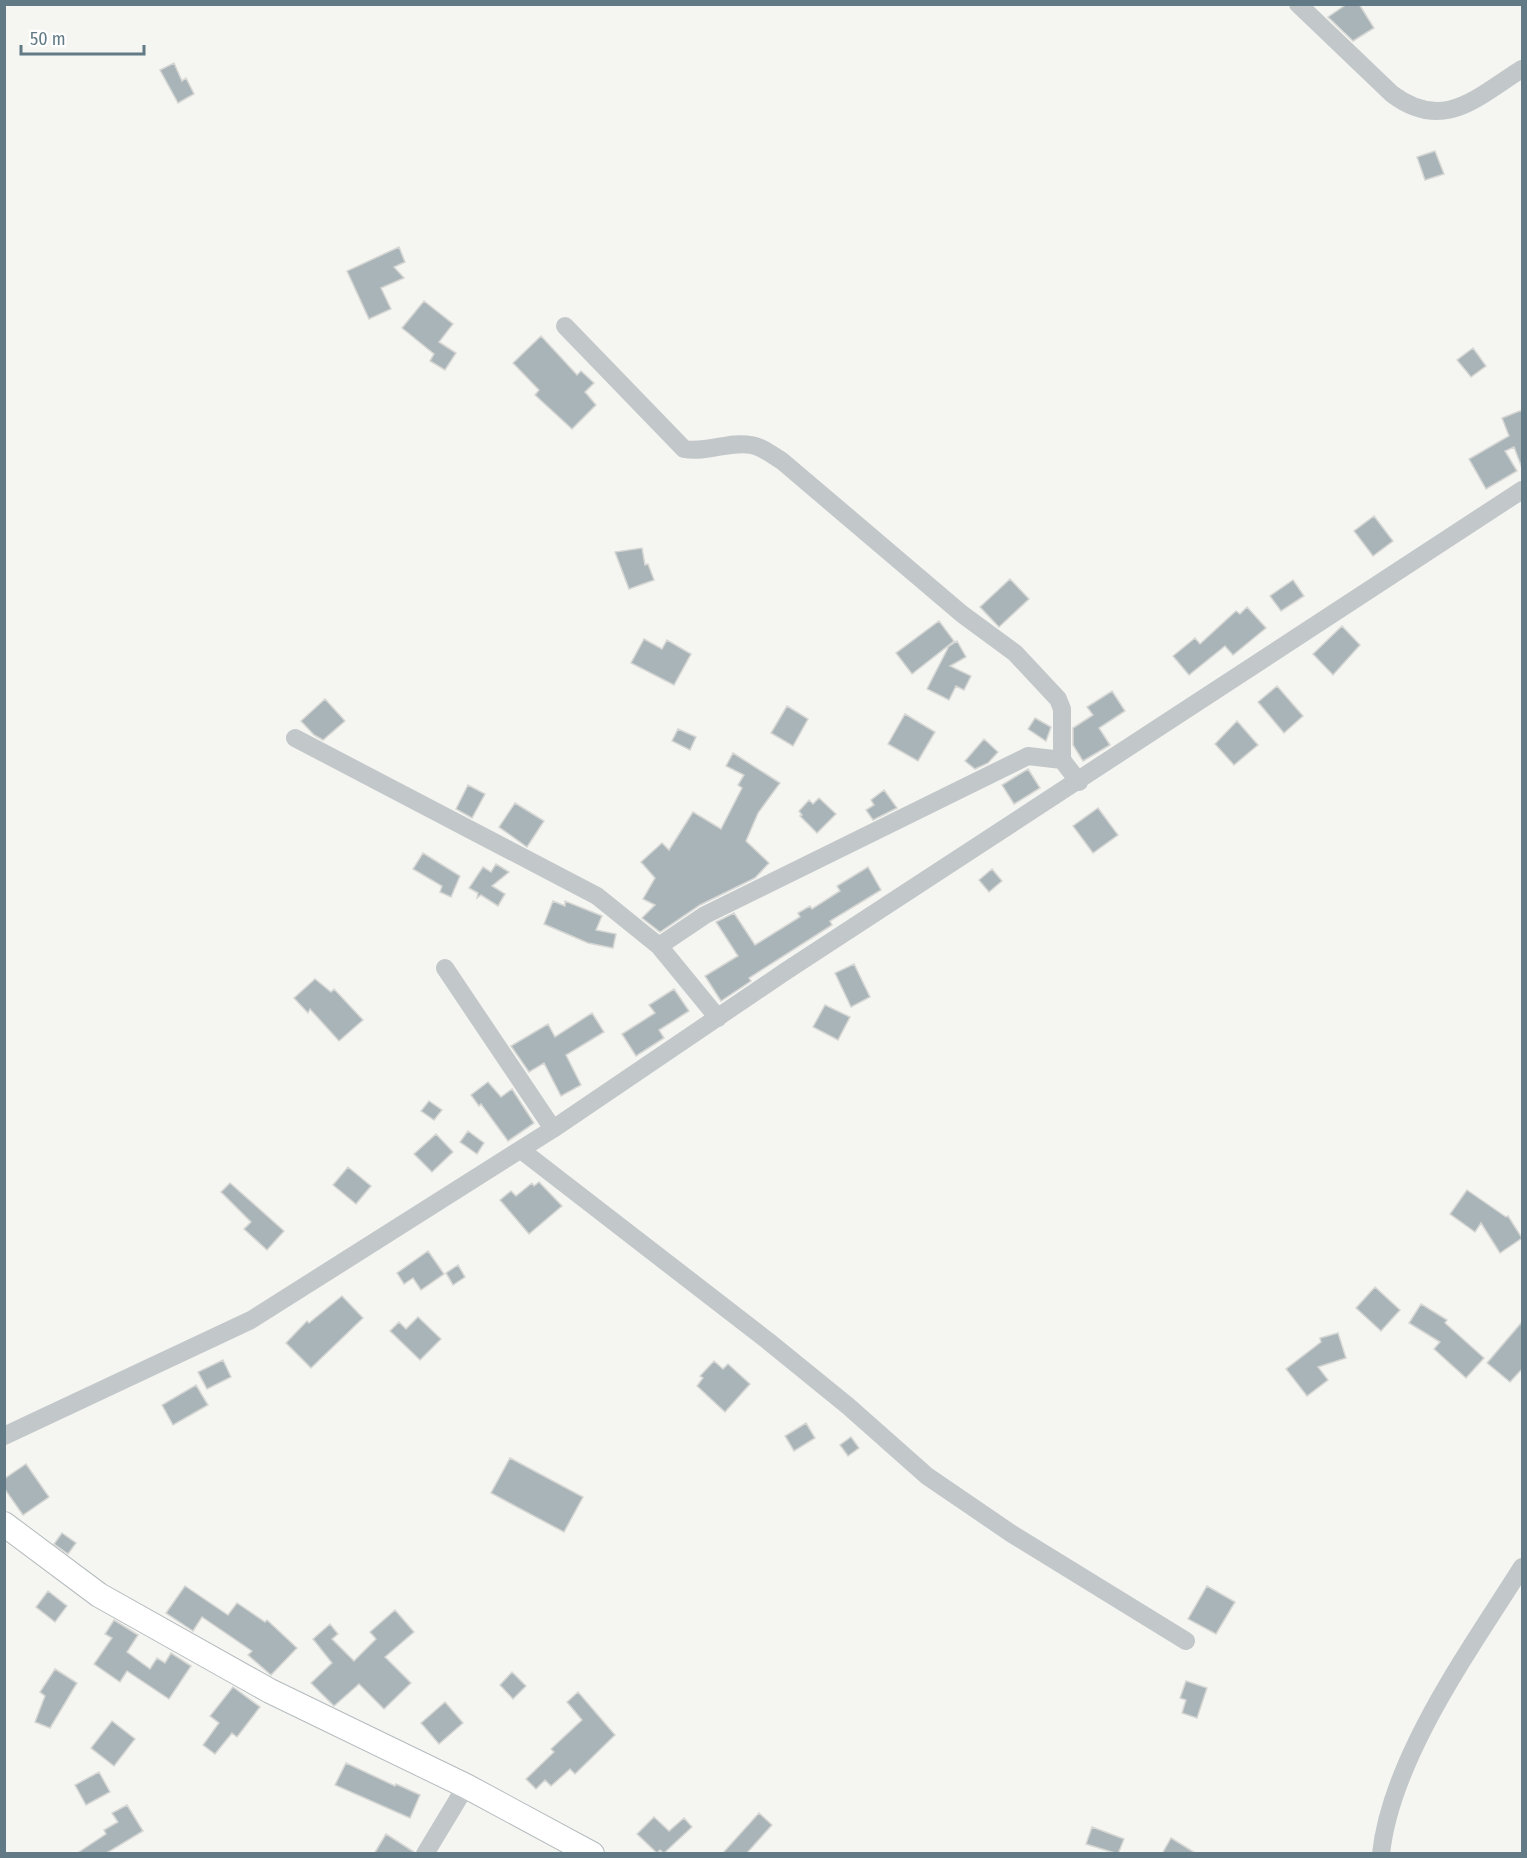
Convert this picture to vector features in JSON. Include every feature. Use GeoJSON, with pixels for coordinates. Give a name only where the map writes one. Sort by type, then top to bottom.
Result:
{"type":"FeatureCollection","features":[{"type":"Feature","properties":{"kind":"main road"},"geometry":{"type":"LineString","coordinates":[[4,1524],[109,1601],[270,1691],[466,1786],[592,1854]]}},
{"type":"Feature","properties":{"kind":"street"},"geometry":{"type":"LineString","coordinates":[[1298,4],[1392,94],[1405,104],[1422,110],[1438,113],[1458,110],[1522,69]]}},
{"type":"Feature","properties":{"kind":"street"},"geometry":{"type":"LineString","coordinates":[[565,326],[684,449],[699,452],[750,445],[763,449],[782,461],[962,614],[1015,652],[1058,699],[1062,710],[1062,760],[1079,782]]}},
{"type":"Feature","properties":{"kind":"street"},"geometry":{"type":"LineString","coordinates":[[4,1436],[251,1320],[553,1130],[718,1018],[1522,490]]}},
{"type":"Feature","properties":{"kind":"street"},"geometry":{"type":"LineString","coordinates":[[295,738],[597,896],[658,946],[718,1018]]}},
{"type":"Feature","properties":{"kind":"street"},"geometry":{"type":"LineString","coordinates":[[658,946],[705,915],[1028,756],[1062,760]]}},
{"type":"Feature","properties":{"kind":"street"},"geometry":{"type":"LineString","coordinates":[[445,968],[553,1130]]}},
{"type":"Feature","properties":{"kind":"street"},"geometry":{"type":"LineString","coordinates":[[521,1150],[777,1348],[927,1476],[1012,1534],[1186,1641]]}},
{"type":"Feature","properties":{"kind":"street"},"geometry":{"type":"LineString","coordinates":[[1381,1854],[1384,1829],[1408,1759],[1467,1654],[1522,1568]]}},
{"type":"Feature","properties":{"kind":"street"},"geometry":{"type":"LineString","coordinates":[[425,1854],[466,1786]]}},
{"type":"Feature","properties":{"kind":"building"},"geometry":{"type":"Polygon","coordinates":[[[1347,4],[1359,4],[1374,28],[1353,41],[1328,17],[1347,4]]]}},
{"type":"Feature","properties":{"kind":"building"},"geometry":{"type":"Polygon","coordinates":[[[174,63],[182,81],[186,78],[194,94],[178,103],[160,70],[174,63]]]}},
{"type":"Feature","properties":{"kind":"building"},"geometry":{"type":"Polygon","coordinates":[[[1435,151],[1444,174],[1425,180],[1417,157],[1435,151]]]}},
{"type":"Feature","properties":{"kind":"building"},"geometry":{"type":"Polygon","coordinates":[[[399,247],[405,262],[394,267],[404,278],[381,288],[391,309],[369,319],[347,271],[399,247]]]}},
{"type":"Feature","properties":{"kind":"building"},"geometry":{"type":"Polygon","coordinates":[[[424,301],[453,324],[439,342],[456,353],[445,370],[430,361],[434,354],[402,328],[424,301]]]}},
{"type":"Feature","properties":{"kind":"building"},"geometry":{"type":"Polygon","coordinates":[[[541,336],[577,375],[581,371],[594,383],[585,392],[596,405],[572,429],[535,395],[539,390],[513,363],[541,336]]]}},
{"type":"Feature","properties":{"kind":"building"},"geometry":{"type":"Polygon","coordinates":[[[1473,348],[1486,366],[1471,377],[1457,360],[1473,348]]]}},
{"type":"Feature","properties":{"kind":"building"},"geometry":{"type":"Polygon","coordinates":[[[1522,410],[1522,468],[1514,447],[1505,451],[1517,471],[1486,489],[1469,459],[1509,436],[1502,418],[1522,410]]]}},
{"type":"Feature","properties":{"kind":"building"},"geometry":{"type":"Polygon","coordinates":[[[1374,516],[1393,541],[1373,556],[1354,531],[1374,516]]]}},
{"type":"Feature","properties":{"kind":"building"},"geometry":{"type":"Polygon","coordinates":[[[642,548],[645,565],[648,564],[654,580],[629,589],[615,552],[642,548]]]}},
{"type":"Feature","properties":{"kind":"building"},"geometry":{"type":"Polygon","coordinates":[[[1010,579],[1029,599],[999,627],[980,607],[1010,579]]]}},
{"type":"Feature","properties":{"kind":"building"},"geometry":{"type":"Polygon","coordinates":[[[1293,580],[1304,596],[1281,611],[1270,596],[1293,580]]]}},
{"type":"Feature","properties":{"kind":"building"},"geometry":{"type":"Polygon","coordinates":[[[1247,607],[1266,628],[1233,655],[1225,646],[1189,675],[1173,656],[1195,638],[1200,644],[1236,611],[1240,614],[1247,607]]]}},
{"type":"Feature","properties":{"kind":"building"},"geometry":{"type":"Polygon","coordinates":[[[939,621],[954,641],[912,674],[896,653],[939,621]]]}},
{"type":"Feature","properties":{"kind":"building"},"geometry":{"type":"Polygon","coordinates":[[[1342,626],[1360,645],[1333,675],[1313,654],[1342,626]]]}},
{"type":"Feature","properties":{"kind":"building"},"geometry":{"type":"Polygon","coordinates":[[[644,639],[662,649],[667,640],[691,654],[674,685],[631,663],[644,639]]]}},
{"type":"Feature","properties":{"kind":"building"},"geometry":{"type":"Polygon","coordinates":[[[957,641],[966,657],[950,666],[971,676],[964,690],[956,686],[949,700],[927,689],[949,646],[957,641]]]}},
{"type":"Feature","properties":{"kind":"building"},"geometry":{"type":"Polygon","coordinates":[[[1277,686],[1303,716],[1284,733],[1258,702],[1277,686]]]}},
{"type":"Feature","properties":{"kind":"building"},"geometry":{"type":"Polygon","coordinates":[[[1112,691],[1125,711],[1099,728],[1110,745],[1083,761],[1073,745],[1073,728],[1093,715],[1087,707],[1112,691]]]}},
{"type":"Feature","properties":{"kind":"building"},"geometry":{"type":"Polygon","coordinates":[[[325,699],[345,721],[323,740],[314,735],[301,721],[325,699]]]}},
{"type":"Feature","properties":{"kind":"building"},"geometry":{"type":"Polygon","coordinates":[[[787,706],[808,719],[793,746],[771,733],[787,706]]]}},
{"type":"Feature","properties":{"kind":"building"},"geometry":{"type":"Polygon","coordinates":[[[905,714],[935,732],[918,761],[888,744],[905,714]]]}},
{"type":"Feature","properties":{"kind":"building"},"geometry":{"type":"Polygon","coordinates":[[[1035,718],[1051,727],[1046,741],[1028,729],[1035,718]]]}},
{"type":"Feature","properties":{"kind":"building"},"geometry":{"type":"Polygon","coordinates":[[[1237,721],[1258,745],[1234,765],[1215,744],[1237,721]]]}},
{"type":"Feature","properties":{"kind":"building"},"geometry":{"type":"Polygon","coordinates":[[[678,729],[696,737],[690,750],[672,741],[678,729]]]}},
{"type":"Feature","properties":{"kind":"building"},"geometry":{"type":"Polygon","coordinates":[[[984,739],[998,752],[988,763],[975,769],[965,761],[984,739]]]}},
{"type":"Feature","properties":{"kind":"building"},"geometry":{"type":"Polygon","coordinates":[[[733,753],[780,783],[758,813],[746,841],[769,863],[755,878],[700,905],[660,932],[642,918],[655,905],[643,899],[655,878],[641,862],[662,843],[669,850],[693,812],[721,829],[742,788],[738,785],[744,775],[726,766],[733,753]]]}},
{"type":"Feature","properties":{"kind":"building"},"geometry":{"type":"Polygon","coordinates":[[[1028,769],[1040,788],[1014,804],[1002,785],[1028,769]]]}},
{"type":"Feature","properties":{"kind":"building"},"geometry":{"type":"Polygon","coordinates":[[[468,785],[485,794],[472,818],[456,809],[468,785]]]}},
{"type":"Feature","properties":{"kind":"building"},"geometry":{"type":"Polygon","coordinates":[[[884,790],[897,808],[873,820],[866,810],[874,805],[871,800],[884,790]]]}},
{"type":"Feature","properties":{"kind":"building"},"geometry":{"type":"Polygon","coordinates":[[[819,798],[836,814],[817,833],[800,816],[802,815],[799,811],[809,800],[813,804],[819,798]]]}},
{"type":"Feature","properties":{"kind":"building"},"geometry":{"type":"Polygon","coordinates":[[[515,803],[544,821],[527,847],[499,827],[515,803]]]}},
{"type":"Feature","properties":{"kind":"building"},"geometry":{"type":"Polygon","coordinates":[[[1098,808],[1118,835],[1093,853],[1073,826],[1098,808]]]}},
{"type":"Feature","properties":{"kind":"building"},"geometry":{"type":"Polygon","coordinates":[[[423,853],[460,876],[451,897],[440,892],[442,886],[413,869],[423,853]]]}},
{"type":"Feature","properties":{"kind":"building"},"geometry":{"type":"Polygon","coordinates":[[[496,864],[509,872],[492,886],[505,894],[498,906],[481,895],[477,898],[478,893],[469,888],[483,867],[491,872],[496,864]]]}},
{"type":"Feature","properties":{"kind":"building"},"geometry":{"type":"Polygon","coordinates":[[[868,867],[881,890],[830,921],[832,925],[749,978],[751,981],[721,1001],[705,976],[738,956],[716,922],[734,913],[755,945],[800,917],[798,913],[810,906],[812,909],[840,891],[837,886],[868,867]]]}},
{"type":"Feature","properties":{"kind":"building"},"geometry":{"type":"Polygon","coordinates":[[[992,869],[1002,881],[989,892],[979,880],[992,869]]]}},
{"type":"Feature","properties":{"kind":"building"},"geometry":{"type":"Polygon","coordinates":[[[553,901],[565,906],[565,901],[602,916],[596,930],[616,934],[613,948],[588,943],[544,924],[553,901]]]}},
{"type":"Feature","properties":{"kind":"building"},"geometry":{"type":"Polygon","coordinates":[[[854,964],[870,997],[851,1007],[835,973],[854,964]]]}},
{"type":"Feature","properties":{"kind":"building"},"geometry":{"type":"Polygon","coordinates":[[[315,979],[331,992],[334,989],[363,1020],[339,1041],[310,1009],[308,1013],[294,998],[315,979]]]}},
{"type":"Feature","properties":{"kind":"building"},"geometry":{"type":"Polygon","coordinates":[[[674,989],[689,1011],[659,1030],[664,1038],[636,1056],[622,1034],[655,1013],[649,1005],[674,989]]]}},
{"type":"Feature","properties":{"kind":"building"},"geometry":{"type":"Polygon","coordinates":[[[825,1005],[850,1017],[838,1040],[813,1027],[825,1005]]]}},
{"type":"Feature","properties":{"kind":"building"},"geometry":{"type":"Polygon","coordinates":[[[592,1013],[604,1032],[566,1055],[581,1085],[561,1096],[544,1063],[529,1072],[511,1046],[548,1024],[555,1037],[592,1013]]]}},
{"type":"Feature","properties":{"kind":"building"},"geometry":{"type":"Polygon","coordinates":[[[488,1082],[501,1097],[512,1089],[534,1123],[508,1141],[481,1104],[479,1106],[471,1095],[488,1082]]]}},
{"type":"Feature","properties":{"kind":"building"},"geometry":{"type":"Polygon","coordinates":[[[429,1101],[442,1110],[434,1120],[421,1111],[429,1101]]]}},
{"type":"Feature","properties":{"kind":"building"},"geometry":{"type":"Polygon","coordinates":[[[468,1131],[484,1143],[477,1154],[460,1142],[468,1131]]]}},
{"type":"Feature","properties":{"kind":"building"},"geometry":{"type":"Polygon","coordinates":[[[436,1134],[453,1152],[432,1172],[414,1154],[436,1134]]]}},
{"type":"Feature","properties":{"kind":"building"},"geometry":{"type":"Polygon","coordinates":[[[348,1167],[371,1186],[356,1204],[333,1185],[348,1167]]]}},
{"type":"Feature","properties":{"kind":"building"},"geometry":{"type":"Polygon","coordinates":[[[539,1182],[562,1206],[529,1234],[500,1200],[511,1191],[516,1196],[532,1183],[534,1186],[539,1182]]]}},
{"type":"Feature","properties":{"kind":"building"},"geometry":{"type":"Polygon","coordinates":[[[230,1183],[284,1231],[267,1250],[244,1229],[251,1222],[221,1192],[230,1183]]]}},
{"type":"Feature","properties":{"kind":"building"},"geometry":{"type":"Polygon","coordinates":[[[1467,1190],[1506,1217],[1508,1216],[1522,1238],[1500,1253],[1481,1223],[1475,1232],[1450,1214],[1467,1190]]]}},
{"type":"Feature","properties":{"kind":"building"},"geometry":{"type":"Polygon","coordinates":[[[428,1251],[444,1274],[421,1290],[413,1278],[404,1284],[397,1273],[428,1251]]]}},
{"type":"Feature","properties":{"kind":"building"},"geometry":{"type":"Polygon","coordinates":[[[458,1265],[465,1277],[453,1285],[446,1273],[458,1265]]]}},
{"type":"Feature","properties":{"kind":"building"},"geometry":{"type":"Polygon","coordinates":[[[1375,1287],[1400,1310],[1381,1331],[1356,1308],[1375,1287]]]}},
{"type":"Feature","properties":{"kind":"building"},"geometry":{"type":"Polygon","coordinates":[[[342,1296],[363,1318],[311,1368],[286,1343],[307,1321],[309,1323],[342,1296]]]}},
{"type":"Feature","properties":{"kind":"building"},"geometry":{"type":"Polygon","coordinates":[[[1421,1304],[1447,1320],[1445,1323],[1484,1358],[1466,1378],[1434,1349],[1440,1342],[1409,1323],[1421,1304]]]}},
{"type":"Feature","properties":{"kind":"building"},"geometry":{"type":"Polygon","coordinates":[[[418,1317],[441,1339],[420,1360],[390,1331],[399,1322],[406,1329],[418,1317]]]}},
{"type":"Feature","properties":{"kind":"building"},"geometry":{"type":"Polygon","coordinates":[[[1522,1322],[1522,1369],[1510,1382],[1487,1363],[1522,1322]]]}},
{"type":"Feature","properties":{"kind":"building"},"geometry":{"type":"Polygon","coordinates":[[[1338,1333],[1346,1358],[1318,1367],[1328,1380],[1307,1396],[1286,1369],[1321,1342],[1320,1338],[1338,1333]]]}},
{"type":"Feature","properties":{"kind":"building"},"geometry":{"type":"Polygon","coordinates":[[[223,1360],[231,1377],[207,1389],[198,1372],[223,1360]]]}},
{"type":"Feature","properties":{"kind":"building"},"geometry":{"type":"Polygon","coordinates":[[[714,1361],[723,1369],[728,1364],[750,1384],[725,1412],[697,1386],[703,1378],[700,1376],[714,1361]]]}},
{"type":"Feature","properties":{"kind":"building"},"geometry":{"type":"Polygon","coordinates":[[[196,1385],[208,1405],[173,1425],[162,1405],[196,1385]]]}},
{"type":"Feature","properties":{"kind":"building"},"geometry":{"type":"Polygon","coordinates":[[[806,1423],[815,1438],[794,1451],[785,1436],[806,1423]]]}},
{"type":"Feature","properties":{"kind":"building"},"geometry":{"type":"Polygon","coordinates":[[[851,1437],[859,1448],[848,1456],[840,1445],[851,1437]]]}},
{"type":"Feature","properties":{"kind":"building"},"geometry":{"type":"Polygon","coordinates":[[[510,1458],[583,1497],[564,1532],[491,1493],[510,1458]]]}},
{"type":"Feature","properties":{"kind":"building"},"geometry":{"type":"Polygon","coordinates":[[[26,1464],[49,1497],[23,1515],[4,1488],[4,1479],[26,1464]]]}},
{"type":"Feature","properties":{"kind":"building"},"geometry":{"type":"Polygon","coordinates":[[[62,1533],[76,1543],[68,1554],[54,1544],[62,1533]]]}},
{"type":"Feature","properties":{"kind":"building"},"geometry":{"type":"Polygon","coordinates":[[[185,1586],[228,1615],[237,1603],[265,1622],[267,1620],[297,1648],[271,1675],[248,1655],[252,1651],[202,1617],[193,1631],[166,1613],[185,1586]]]}},
{"type":"Feature","properties":{"kind":"building"},"geometry":{"type":"Polygon","coordinates":[[[1207,1586],[1235,1602],[1216,1634],[1188,1619],[1207,1586]]]}},
{"type":"Feature","properties":{"kind":"building"},"geometry":{"type":"Polygon","coordinates":[[[48,1591],[67,1606],[55,1622],[36,1607],[48,1591]]]}},
{"type":"Feature","properties":{"kind":"building"},"geometry":{"type":"Polygon","coordinates":[[[395,1610],[414,1632],[385,1657],[411,1683],[384,1709],[359,1684],[334,1706],[311,1683],[332,1663],[313,1639],[330,1624],[338,1634],[332,1639],[354,1661],[376,1639],[370,1632],[395,1610]]]}},
{"type":"Feature","properties":{"kind":"building"},"geometry":{"type":"Polygon","coordinates":[[[114,1620],[138,1635],[127,1652],[150,1669],[157,1658],[165,1663],[171,1653],[191,1666],[169,1699],[127,1671],[120,1682],[94,1664],[112,1638],[105,1634],[114,1620]]]}},
{"type":"Feature","properties":{"kind":"building"},"geometry":{"type":"Polygon","coordinates":[[[55,1669],[77,1683],[50,1728],[35,1722],[45,1696],[40,1692],[55,1669]]]}},
{"type":"Feature","properties":{"kind":"building"},"geometry":{"type":"Polygon","coordinates":[[[512,1672],[526,1686],[513,1699],[500,1685],[512,1672]]]}},
{"type":"Feature","properties":{"kind":"building"},"geometry":{"type":"Polygon","coordinates":[[[1186,1681],[1207,1688],[1197,1718],[1182,1713],[1186,1700],[1180,1698],[1186,1681]]]}},
{"type":"Feature","properties":{"kind":"building"},"geometry":{"type":"Polygon","coordinates":[[[233,1687],[260,1707],[237,1737],[232,1733],[215,1754],[203,1745],[219,1723],[210,1716],[233,1687]]]}},
{"type":"Feature","properties":{"kind":"building"},"geometry":{"type":"Polygon","coordinates":[[[578,1692],[615,1735],[575,1774],[570,1769],[551,1786],[545,1780],[536,1789],[526,1779],[554,1752],[551,1749],[582,1720],[567,1702],[578,1692]]]}},
{"type":"Feature","properties":{"kind":"building"},"geometry":{"type":"Polygon","coordinates":[[[445,1702],[463,1723],[439,1744],[421,1723],[445,1702]]]}},
{"type":"Feature","properties":{"kind":"building"},"geometry":{"type":"Polygon","coordinates":[[[112,1721],[135,1739],[114,1766],[91,1748],[112,1721]]]}},
{"type":"Feature","properties":{"kind":"building"},"geometry":{"type":"Polygon","coordinates":[[[346,1763],[420,1795],[410,1818],[335,1785],[346,1763]]]}},
{"type":"Feature","properties":{"kind":"building"},"geometry":{"type":"Polygon","coordinates":[[[99,1772],[110,1792],[86,1805],[75,1785],[99,1772]]]}},
{"type":"Feature","properties":{"kind":"building"},"geometry":{"type":"Polygon","coordinates":[[[127,1805],[143,1831],[105,1854],[76,1854],[106,1834],[104,1830],[118,1822],[112,1813],[127,1805]]]}},
{"type":"Feature","properties":{"kind":"building"},"geometry":{"type":"Polygon","coordinates":[[[759,1813],[772,1825],[746,1854],[722,1854],[759,1813]]]}},
{"type":"Feature","properties":{"kind":"building"},"geometry":{"type":"Polygon","coordinates":[[[654,1817],[669,1831],[684,1818],[692,1827],[664,1853],[660,1850],[657,1853],[637,1834],[654,1817]]]}},
{"type":"Feature","properties":{"kind":"building"},"geometry":{"type":"Polygon","coordinates":[[[1092,1827],[1124,1839],[1118,1854],[1086,1844],[1092,1827]]]}},
{"type":"Feature","properties":{"kind":"building"},"geometry":{"type":"Polygon","coordinates":[[[386,1834],[414,1852],[414,1854],[374,1854],[386,1834]]]}},
{"type":"Feature","properties":{"kind":"building"},"geometry":{"type":"Polygon","coordinates":[[[1171,1838],[1197,1854],[1162,1854],[1171,1838]]]}}]}
